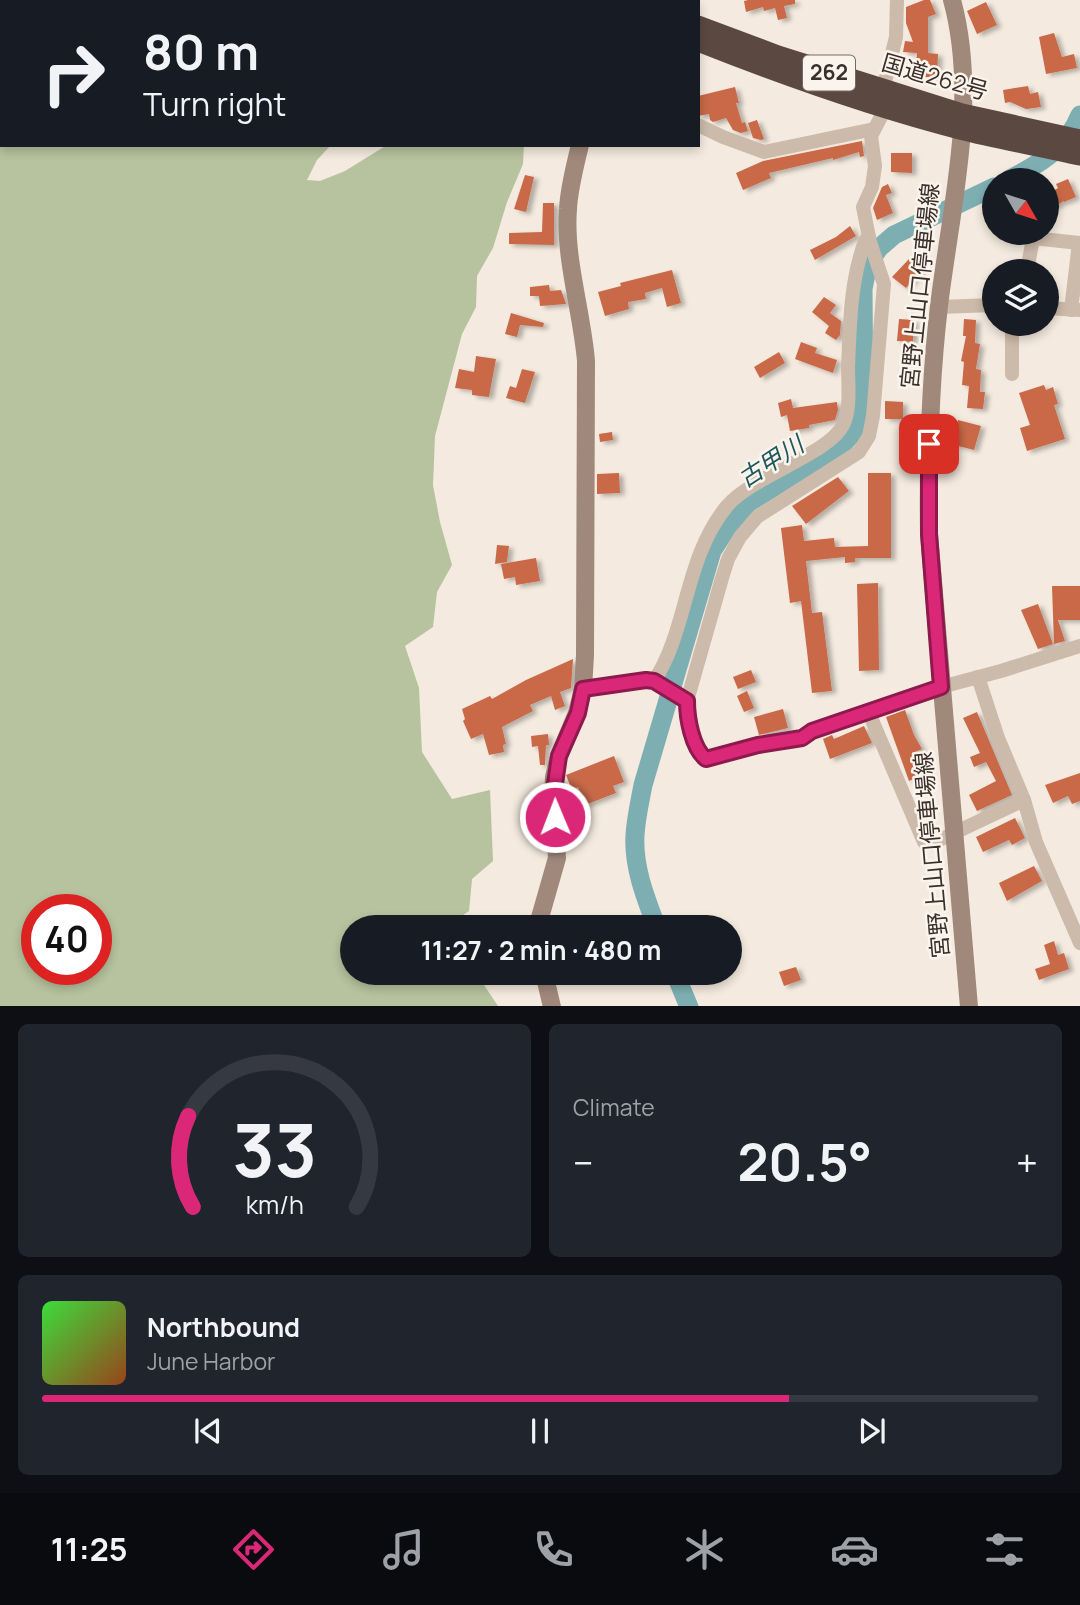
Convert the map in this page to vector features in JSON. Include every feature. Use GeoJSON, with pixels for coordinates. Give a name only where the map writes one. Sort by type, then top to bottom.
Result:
{"type":"FeatureCollection","features":[{"type":"Feature","properties":{"kind":"highway","name":"国道262号"},"geometry":{"type":"LineString","coordinates":[[700,27],[885,99]]}},
{"type":"Feature","properties":{"kind":"highway","name":"国道262号"},"geometry":{"type":"LineString","coordinates":[[700,42],[773,71],[885,99],[962,122],[1076,147]]}},
{"type":"Feature","properties":{"kind":"street"},"geometry":{"type":"LineString","coordinates":[[897,0],[896,37],[885,99],[871,136],[875,166],[872,187],[863,207],[869,240],[884,284],[869,436],[859,452],[772,506],[757,517],[740,537],[728,559],[685,700],[687,713],[701,756],[706,759],[758,745],[802,738],[812,731],[941,687],[1080,646]]}},
{"type":"Feature","properties":{"kind":"street","name":"宮野上山口停車場線"},"geometry":{"type":"LineString","coordinates":[[952,0],[960,37],[962,122],[939,307],[928,472],[929,534],[970,1006]]}},
{"type":"Feature","properties":{"kind":"street"},"geometry":{"type":"LineString","coordinates":[[700,126],[764,152],[874,129]]}},
{"type":"Feature","properties":{"kind":"street"},"geometry":{"type":"LineString","coordinates":[[541,915],[557,858],[554,777],[559,756],[578,713],[585,655],[586,361],[568,238],[572,177],[580,147]]}},
{"type":"Feature","properties":{"kind":"street"},"geometry":{"type":"LineString","coordinates":[[1029,259],[1033,238],[1079,243],[1076,310]]}},
{"type":"Feature","properties":{"kind":"street"},"geometry":{"type":"LineString","coordinates":[[658,684],[689,582],[716,521],[730,504],[751,486],[828,442],[845,422],[853,280],[862,250],[869,240]]}},
{"type":"Feature","properties":{"kind":"street"},"geometry":{"type":"LineString","coordinates":[[939,307],[982,305]]}},
{"type":"Feature","properties":{"kind":"street"},"geometry":{"type":"LineString","coordinates":[[1012,336],[1013,374]]}},
{"type":"Feature","properties":{"kind":"street"},"geometry":{"type":"LineString","coordinates":[[978,677],[998,738],[1024,800],[1036,842],[1080,943]]}},
{"type":"Feature","properties":{"kind":"street"},"geometry":{"type":"LineString","coordinates":[[583,689],[646,680],[685,700]]}},
{"type":"Feature","properties":{"kind":"street"},"geometry":{"type":"LineString","coordinates":[[869,713],[924,842],[931,844],[1024,800]]}},
{"type":"Feature","properties":{"kind":"street"},"geometry":{"type":"LineString","coordinates":[[547,985],[552,1006]]}},
{"type":"Feature","properties":{"kind":"green space"},"geometry":{"type":"Polygon","coordinates":[[[0,147],[329,147],[317,160],[307,180],[320,181],[345,171],[384,147],[524,147],[523,164],[507,202],[493,248],[477,276],[476,307],[462,334],[435,436],[433,485],[452,565],[437,592],[433,627],[405,646],[419,688],[422,752],[452,799],[490,790],[493,861],[472,879],[469,911],[463,915],[340,915],[340,985],[484,985],[498,1006],[0,1006],[0,147]]]}},
{"type":"Feature","properties":{"kind":"building"},"geometry":{"type":"Polygon","coordinates":[[[795,0],[795,4],[784,6],[787,18],[778,20],[775,8],[764,11],[763,7],[746,12],[744,1],[795,0]]]}},
{"type":"Feature","properties":{"kind":"building"},"geometry":{"type":"Polygon","coordinates":[[[930,0],[936,14],[928,17],[928,53],[938,54],[937,78],[925,77],[927,66],[916,65],[917,53],[903,52],[905,41],[913,42],[906,23],[906,7],[930,0]]]}},
{"type":"Feature","properties":{"kind":"building"},"geometry":{"type":"Polygon","coordinates":[[[986,2],[997,25],[977,34],[967,11],[986,2]]]}},
{"type":"Feature","properties":{"kind":"building"},"geometry":{"type":"Polygon","coordinates":[[[1054,33],[1062,57],[1074,54],[1077,68],[1046,74],[1039,37],[1054,33]]]}},
{"type":"Feature","properties":{"kind":"building"},"geometry":{"type":"Polygon","coordinates":[[[1028,86],[1030,94],[1038,92],[1041,107],[1026,109],[1010,102],[1005,103],[1003,90],[1028,86]]]}},
{"type":"Feature","properties":{"kind":"building"},"geometry":{"type":"Polygon","coordinates":[[[735,87],[739,103],[736,103],[742,123],[745,122],[748,131],[741,133],[733,130],[726,118],[713,122],[709,114],[700,116],[700,96],[735,87]]]}},
{"type":"Feature","properties":{"kind":"building"},"geometry":{"type":"Polygon","coordinates":[[[757,120],[764,139],[761,140],[753,138],[748,123],[757,120]]]}},
{"type":"Feature","properties":{"kind":"building"},"geometry":{"type":"Polygon","coordinates":[[[862,141],[864,156],[860,157],[859,152],[769,173],[771,178],[743,190],[736,173],[763,161],[862,141]]]}},
{"type":"Feature","properties":{"kind":"building"},"geometry":{"type":"Polygon","coordinates":[[[891,153],[912,153],[912,173],[891,172],[891,153]]]}},
{"type":"Feature","properties":{"kind":"building"},"geometry":{"type":"Polygon","coordinates":[[[525,175],[534,177],[526,212],[514,209],[525,175]]]}},
{"type":"Feature","properties":{"kind":"building"},"geometry":{"type":"Polygon","coordinates":[[[1068,179],[1076,197],[1059,204],[1059,183],[1068,179]]]}},
{"type":"Feature","properties":{"kind":"building"},"geometry":{"type":"Polygon","coordinates":[[[888,184],[892,193],[886,195],[893,213],[877,220],[873,208],[882,187],[888,184]]]}},
{"type":"Feature","properties":{"kind":"building"},"geometry":{"type":"Polygon","coordinates":[[[543,203],[554,203],[554,245],[509,244],[509,233],[542,232],[543,203]]]}},
{"type":"Feature","properties":{"kind":"building"},"geometry":{"type":"Polygon","coordinates":[[[850,226],[856,236],[815,260],[810,250],[836,237],[850,226]]]}},
{"type":"Feature","properties":{"kind":"building"},"geometry":{"type":"Polygon","coordinates":[[[909,259],[922,270],[906,288],[892,277],[909,259]]]}},
{"type":"Feature","properties":{"kind":"building"},"geometry":{"type":"Polygon","coordinates":[[[672,270],[681,303],[667,307],[662,288],[645,293],[646,299],[628,302],[629,309],[605,316],[598,292],[621,286],[620,283],[672,270]]]}},
{"type":"Feature","properties":{"kind":"building"},"geometry":{"type":"Polygon","coordinates":[[[549,285],[550,291],[561,290],[566,304],[540,306],[539,296],[530,296],[530,287],[549,285]]]}},
{"type":"Feature","properties":{"kind":"building"},"geometry":{"type":"Polygon","coordinates":[[[824,297],[836,305],[830,313],[841,321],[840,335],[836,340],[825,333],[829,326],[812,312],[824,297]]]}},
{"type":"Feature","properties":{"kind":"building"},"geometry":{"type":"Polygon","coordinates":[[[511,313],[544,323],[543,327],[520,325],[517,337],[505,334],[511,313]]]}},
{"type":"Feature","properties":{"kind":"building"},"geometry":{"type":"Polygon","coordinates":[[[899,319],[914,320],[913,342],[897,341],[899,319]]]}},
{"type":"Feature","properties":{"kind":"building"},"geometry":{"type":"Polygon","coordinates":[[[964,319],[976,320],[975,343],[980,344],[976,369],[981,370],[980,392],[985,392],[983,409],[967,408],[969,386],[962,385],[964,362],[961,361],[966,336],[963,336],[964,319]]]}},
{"type":"Feature","properties":{"kind":"building"},"geometry":{"type":"Polygon","coordinates":[[[801,342],[817,348],[815,353],[837,360],[833,373],[795,359],[801,342]]]}},
{"type":"Feature","properties":{"kind":"building"},"geometry":{"type":"Polygon","coordinates":[[[779,352],[785,363],[760,378],[754,367],[779,352]]]}},
{"type":"Feature","properties":{"kind":"building"},"geometry":{"type":"Polygon","coordinates":[[[476,356],[496,359],[489,397],[472,395],[472,390],[455,388],[459,369],[474,372],[476,356]]]}},
{"type":"Feature","properties":{"kind":"building"},"geometry":{"type":"Polygon","coordinates":[[[522,369],[535,372],[525,403],[506,398],[510,386],[516,388],[522,369]]]}},
{"type":"Feature","properties":{"kind":"building"},"geometry":{"type":"Polygon","coordinates":[[[1044,385],[1046,390],[1053,387],[1058,404],[1054,405],[1065,439],[1027,451],[1020,428],[1030,425],[1019,393],[1044,385]]]}},
{"type":"Feature","properties":{"kind":"building"},"geometry":{"type":"Polygon","coordinates":[[[791,399],[793,408],[837,402],[835,420],[790,431],[787,415],[781,417],[778,403],[791,399]]]}},
{"type":"Feature","properties":{"kind":"building"},"geometry":{"type":"Polygon","coordinates":[[[885,401],[903,402],[903,419],[885,419],[885,401]]]}},
{"type":"Feature","properties":{"kind":"building"},"geometry":{"type":"Polygon","coordinates":[[[958,420],[981,426],[974,450],[951,444],[958,420]]]}},
{"type":"Feature","properties":{"kind":"building"},"geometry":{"type":"Polygon","coordinates":[[[904,422],[916,423],[913,448],[902,447],[904,422]]]}},
{"type":"Feature","properties":{"kind":"building"},"geometry":{"type":"Polygon","coordinates":[[[612,432],[613,440],[600,442],[599,434],[612,432]]]}},
{"type":"Feature","properties":{"kind":"building"},"geometry":{"type":"Polygon","coordinates":[[[619,473],[620,493],[597,494],[597,474],[619,473]]]}},
{"type":"Feature","properties":{"kind":"building"},"geometry":{"type":"Polygon","coordinates":[[[868,473],[891,473],[891,558],[855,558],[855,562],[845,563],[845,557],[806,561],[812,613],[822,612],[832,691],[812,693],[801,601],[790,603],[781,528],[802,525],[804,541],[834,538],[835,547],[868,546],[868,473]]]}},
{"type":"Feature","properties":{"kind":"building"},"geometry":{"type":"Polygon","coordinates":[[[838,477],[849,491],[806,524],[792,506],[838,477]]]}},
{"type":"Feature","properties":{"kind":"building"},"geometry":{"type":"Polygon","coordinates":[[[497,545],[509,546],[507,562],[495,564],[497,545]]]}},
{"type":"Feature","properties":{"kind":"building"},"geometry":{"type":"Polygon","coordinates":[[[536,558],[540,581],[516,585],[515,577],[504,579],[501,564],[536,558]]]}},
{"type":"Feature","properties":{"kind":"building"},"geometry":{"type":"Polygon","coordinates":[[[878,583],[879,670],[859,671],[857,584],[878,583]]]}},
{"type":"Feature","properties":{"kind":"building"},"geometry":{"type":"Polygon","coordinates":[[[1052,586],[1080,586],[1080,620],[1058,620],[1065,641],[1054,644],[1052,586]]]}},
{"type":"Feature","properties":{"kind":"building"},"geometry":{"type":"Polygon","coordinates":[[[1038,604],[1053,644],[1038,649],[1021,610],[1038,604]]]}},
{"type":"Feature","properties":{"kind":"building"},"geometry":{"type":"Polygon","coordinates":[[[573,659],[571,688],[560,692],[565,706],[555,710],[551,696],[530,705],[533,711],[502,727],[506,744],[503,745],[504,752],[489,755],[483,734],[471,739],[463,721],[465,719],[462,709],[490,696],[492,699],[573,659]]]}},
{"type":"Feature","properties":{"kind":"building"},"geometry":{"type":"Polygon","coordinates":[[[751,670],[756,682],[738,689],[733,677],[751,670]]]}},
{"type":"Feature","properties":{"kind":"building"},"geometry":{"type":"Polygon","coordinates":[[[747,691],[754,708],[744,712],[737,696],[747,691]]]}},
{"type":"Feature","properties":{"kind":"building"},"geometry":{"type":"Polygon","coordinates":[[[783,709],[788,728],[759,735],[754,717],[783,709]]]}},
{"type":"Feature","properties":{"kind":"building"},"geometry":{"type":"Polygon","coordinates":[[[905,710],[922,749],[915,752],[925,774],[909,781],[886,717],[905,710]]]}},
{"type":"Feature","properties":{"kind":"building"},"geometry":{"type":"Polygon","coordinates":[[[977,712],[1012,795],[977,811],[969,795],[996,781],[986,762],[974,767],[970,757],[980,753],[963,718],[977,712]]]}},
{"type":"Feature","properties":{"kind":"building"},"geometry":{"type":"Polygon","coordinates":[[[864,726],[872,743],[830,759],[823,739],[832,735],[834,739],[864,726]]]}},
{"type":"Feature","properties":{"kind":"building"},"geometry":{"type":"Polygon","coordinates":[[[548,734],[545,765],[540,765],[538,746],[532,747],[531,736],[548,734]]]}},
{"type":"Feature","properties":{"kind":"building"},"geometry":{"type":"Polygon","coordinates":[[[614,756],[624,782],[613,786],[616,793],[585,805],[578,787],[572,790],[566,775],[614,756]]]}},
{"type":"Feature","properties":{"kind":"building"},"geometry":{"type":"Polygon","coordinates":[[[1080,773],[1080,801],[1072,804],[1068,796],[1053,803],[1045,785],[1080,773]]]}},
{"type":"Feature","properties":{"kind":"building"},"geometry":{"type":"Polygon","coordinates":[[[1015,818],[1025,838],[1012,845],[1009,840],[983,852],[976,837],[1015,818]]]}},
{"type":"Feature","properties":{"kind":"building"},"geometry":{"type":"Polygon","coordinates":[[[1034,866],[1042,881],[1007,901],[999,883],[1034,866]]]}},
{"type":"Feature","properties":{"kind":"building"},"geometry":{"type":"Polygon","coordinates":[[[1054,941],[1058,955],[1064,953],[1069,969],[1039,980],[1035,969],[1050,964],[1044,945],[1054,941]]]}},
{"type":"Feature","properties":{"kind":"building"},"geometry":{"type":"Polygon","coordinates":[[[796,967],[801,980],[784,986],[779,972],[796,967]]]}},
{"type":"Feature","properties":{"kind":"waterway","name":"古甲川"},"geometry":{"type":"LineString","coordinates":[[1030,168],[1059,146],[1080,115]]}},
{"type":"Feature","properties":{"kind":"waterway","name":"古甲川"},"geometry":{"type":"LineString","coordinates":[[652,915],[638,871],[636,822],[643,785],[712,551],[748,503],[840,447],[855,431],[864,408],[863,289],[868,264],[879,248],[894,235],[982,193]]}},
{"type":"Feature","properties":{"kind":"waterway","name":"古甲川"},"geometry":{"type":"LineString","coordinates":[[680,985],[689,1006]]}},
{"type":"Feature","properties":{"kind":"route"},"geometry":{"type":"LineString","coordinates":[[555,817],[554,777],[559,756],[578,713],[583,689],[654,681],[687,701],[687,713],[695,741],[701,756],[706,759],[730,751],[802,738],[812,731],[941,687],[929,534],[929,444]]}}]}
